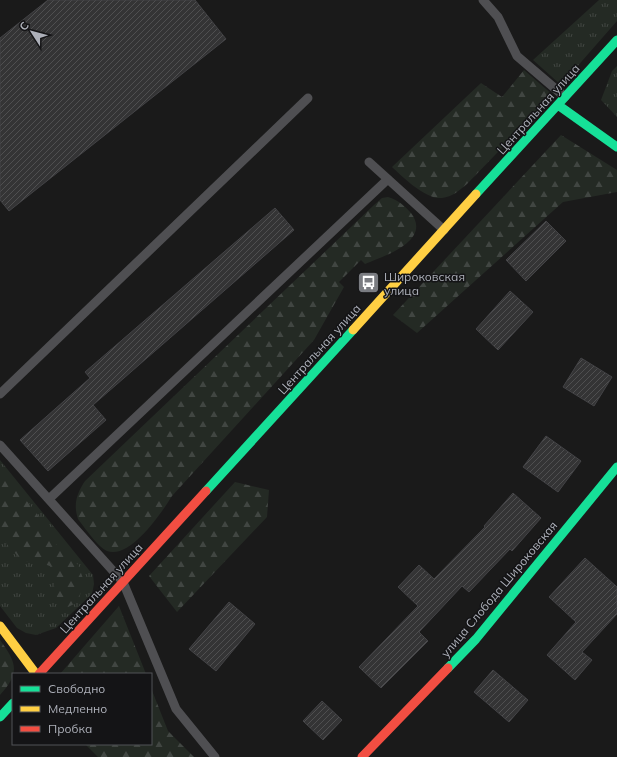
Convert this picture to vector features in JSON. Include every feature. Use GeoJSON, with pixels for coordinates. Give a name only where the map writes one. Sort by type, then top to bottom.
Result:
{"type":"FeatureCollection","features":[{"type":"Feature","properties":{"kind":"street","name":"Центральная улица"},"geometry":{"type":"LineString","coordinates":[[39,673],[617,40]]}},
{"type":"Feature","properties":{"kind":"street"},"geometry":{"type":"LineString","coordinates":[[558,105],[617,147]]}},
{"type":"Feature","properties":{"kind":"street","name":"улица Слобода Широковская"},"geometry":{"type":"LineString","coordinates":[[362,757],[476,639],[617,467]]}},
{"type":"Feature","properties":{"kind":"street"},"geometry":{"type":"LineString","coordinates":[[0,626],[37,673]]}},
{"type":"Feature","properties":{"kind":"street"},"geometry":{"type":"LineString","coordinates":[[0,717],[12,704]]}},
{"type":"Feature","properties":{"kind":"lane"},"geometry":{"type":"LineString","coordinates":[[483,0],[498,17],[518,56],[565,97]]}},
{"type":"Feature","properties":{"kind":"lane"},"geometry":{"type":"LineString","coordinates":[[0,394],[308,98]]}},
{"type":"Feature","properties":{"kind":"lane"},"geometry":{"type":"LineString","coordinates":[[369,162],[444,230]]}},
{"type":"Feature","properties":{"kind":"lane"},"geometry":{"type":"LineString","coordinates":[[49,499],[388,179]]}},
{"type":"Feature","properties":{"kind":"lane"},"geometry":{"type":"LineString","coordinates":[[0,445],[123,582],[176,709],[215,757]]}},
{"type":"Feature","properties":{"kind":"green space"},"geometry":{"type":"Polygon","coordinates":[[[599,0],[617,0],[617,21],[561,85],[533,60],[599,0]]]}},
{"type":"Feature","properties":{"kind":"green space"},"geometry":{"type":"Polygon","coordinates":[[[617,66],[617,117],[601,100],[612,71],[617,66]]]}},
{"type":"Feature","properties":{"kind":"green space"},"geometry":{"type":"Polygon","coordinates":[[[524,70],[553,95],[459,191],[449,196],[436,198],[422,192],[392,167],[481,83],[502,97],[524,70]]]}},
{"type":"Feature","properties":{"kind":"green space"},"geometry":{"type":"Polygon","coordinates":[[[561,135],[617,170],[617,192],[563,202],[417,333],[393,315],[561,135]]]}},
{"type":"Feature","properties":{"kind":"green space"},"geometry":{"type":"Polygon","coordinates":[[[388,197],[401,204],[411,213],[416,223],[415,232],[411,239],[403,246],[383,257],[365,264],[361,260],[339,282],[344,287],[314,340],[172,496],[153,523],[135,542],[125,548],[116,552],[103,549],[78,519],[76,504],[80,490],[85,481],[374,205],[382,198],[388,197]]]}},
{"type":"Feature","properties":{"kind":"green space"},"geometry":{"type":"Polygon","coordinates":[[[0,460],[93,575],[94,584],[92,594],[56,628],[36,635],[26,633],[17,628],[0,606],[0,460]]]}},
{"type":"Feature","properties":{"kind":"green space"},"geometry":{"type":"Polygon","coordinates":[[[0,466],[37,514],[49,539],[69,554],[78,565],[84,581],[78,602],[64,609],[56,594],[54,580],[55,568],[39,562],[23,561],[8,546],[0,530],[0,466]]]}},
{"type":"Feature","properties":{"kind":"green space"},"geometry":{"type":"Polygon","coordinates":[[[235,482],[269,490],[267,517],[177,612],[149,576],[235,482]]]}},
{"type":"Feature","properties":{"kind":"green space"},"geometry":{"type":"Polygon","coordinates":[[[119,606],[146,673],[61,673],[119,606]]]}},
{"type":"Feature","properties":{"kind":"green space"},"geometry":{"type":"Polygon","coordinates":[[[0,640],[10,655],[14,667],[11,680],[0,695],[0,640]]]}},
{"type":"Feature","properties":{"kind":"green space"},"geometry":{"type":"Polygon","coordinates":[[[152,691],[168,731],[194,757],[98,757],[86,745],[152,745],[152,691]]]}},
{"type":"Feature","properties":{"kind":"building"},"geometry":{"type":"Polygon","coordinates":[[[48,0],[195,0],[226,39],[9,211],[0,200],[0,38],[48,0]]]}},
{"type":"Feature","properties":{"kind":"building"},"geometry":{"type":"Polygon","coordinates":[[[275,208],[294,230],[93,405],[106,420],[48,471],[20,440],[90,378],[85,372],[275,208]]]}},
{"type":"Feature","properties":{"kind":"building"},"geometry":{"type":"Polygon","coordinates":[[[546,221],[566,241],[526,281],[506,260],[546,221]]]}},
{"type":"Feature","properties":{"kind":"building"},"geometry":{"type":"Polygon","coordinates":[[[510,291],[533,312],[498,350],[476,329],[510,291]]]}},
{"type":"Feature","properties":{"kind":"building"},"geometry":{"type":"Polygon","coordinates":[[[581,358],[612,377],[594,406],[563,387],[581,358]]]}},
{"type":"Feature","properties":{"kind":"building"},"geometry":{"type":"Polygon","coordinates":[[[546,436],[581,461],[558,492],[523,467],[546,436]]]}},
{"type":"Feature","properties":{"kind":"building"},"geometry":{"type":"Polygon","coordinates":[[[513,493],[541,518],[512,551],[510,549],[469,592],[462,586],[419,632],[428,641],[381,688],[359,667],[418,606],[398,587],[419,565],[434,579],[485,527],[484,526],[513,493]]]}},
{"type":"Feature","properties":{"kind":"building"},"geometry":{"type":"Polygon","coordinates":[[[585,558],[617,587],[617,614],[582,652],[592,660],[575,680],[547,655],[576,622],[549,597],[585,558]]]}},
{"type":"Feature","properties":{"kind":"building"},"geometry":{"type":"Polygon","coordinates":[[[229,602],[255,624],[216,671],[189,649],[229,602]]]}},
{"type":"Feature","properties":{"kind":"building"},"geometry":{"type":"Polygon","coordinates":[[[493,670],[528,700],[509,722],[474,692],[493,670]]]}},
{"type":"Feature","properties":{"kind":"building"},"geometry":{"type":"Polygon","coordinates":[[[322,701],[342,720],[323,740],[303,721],[322,701]]]}},
{"type":"Feature","properties":{"kind":"traffic: fast"},"geometry":{"type":"LineString","coordinates":[[476,194],[617,40]]}},
{"type":"Feature","properties":{"kind":"traffic: fast"},"geometry":{"type":"LineString","coordinates":[[558,105],[617,147]]}},
{"type":"Feature","properties":{"kind":"traffic: fast"},"geometry":{"type":"LineString","coordinates":[[206,491],[353,330]]}},
{"type":"Feature","properties":{"kind":"traffic: fast"},"geometry":{"type":"LineString","coordinates":[[448,668],[476,639],[617,467]]}},
{"type":"Feature","properties":{"kind":"traffic: fast"},"geometry":{"type":"LineString","coordinates":[[0,717],[12,704]]}},
{"type":"Feature","properties":{"kind":"traffic: slow"},"geometry":{"type":"LineString","coordinates":[[353,330],[476,194]]}},
{"type":"Feature","properties":{"kind":"traffic: slow"},"geometry":{"type":"LineString","coordinates":[[0,626],[35,673]]}},
{"type":"Feature","properties":{"kind":"traffic: jam"},"geometry":{"type":"LineString","coordinates":[[40,673],[206,491]]}},
{"type":"Feature","properties":{"kind":"traffic: jam"},"geometry":{"type":"LineString","coordinates":[[362,757],[448,668]]}},
{"type":"Feature","properties":{"kind":"place","name":"Широковская улица"},"geometry":{"type":"Point","coordinates":[369,283]}}]}
